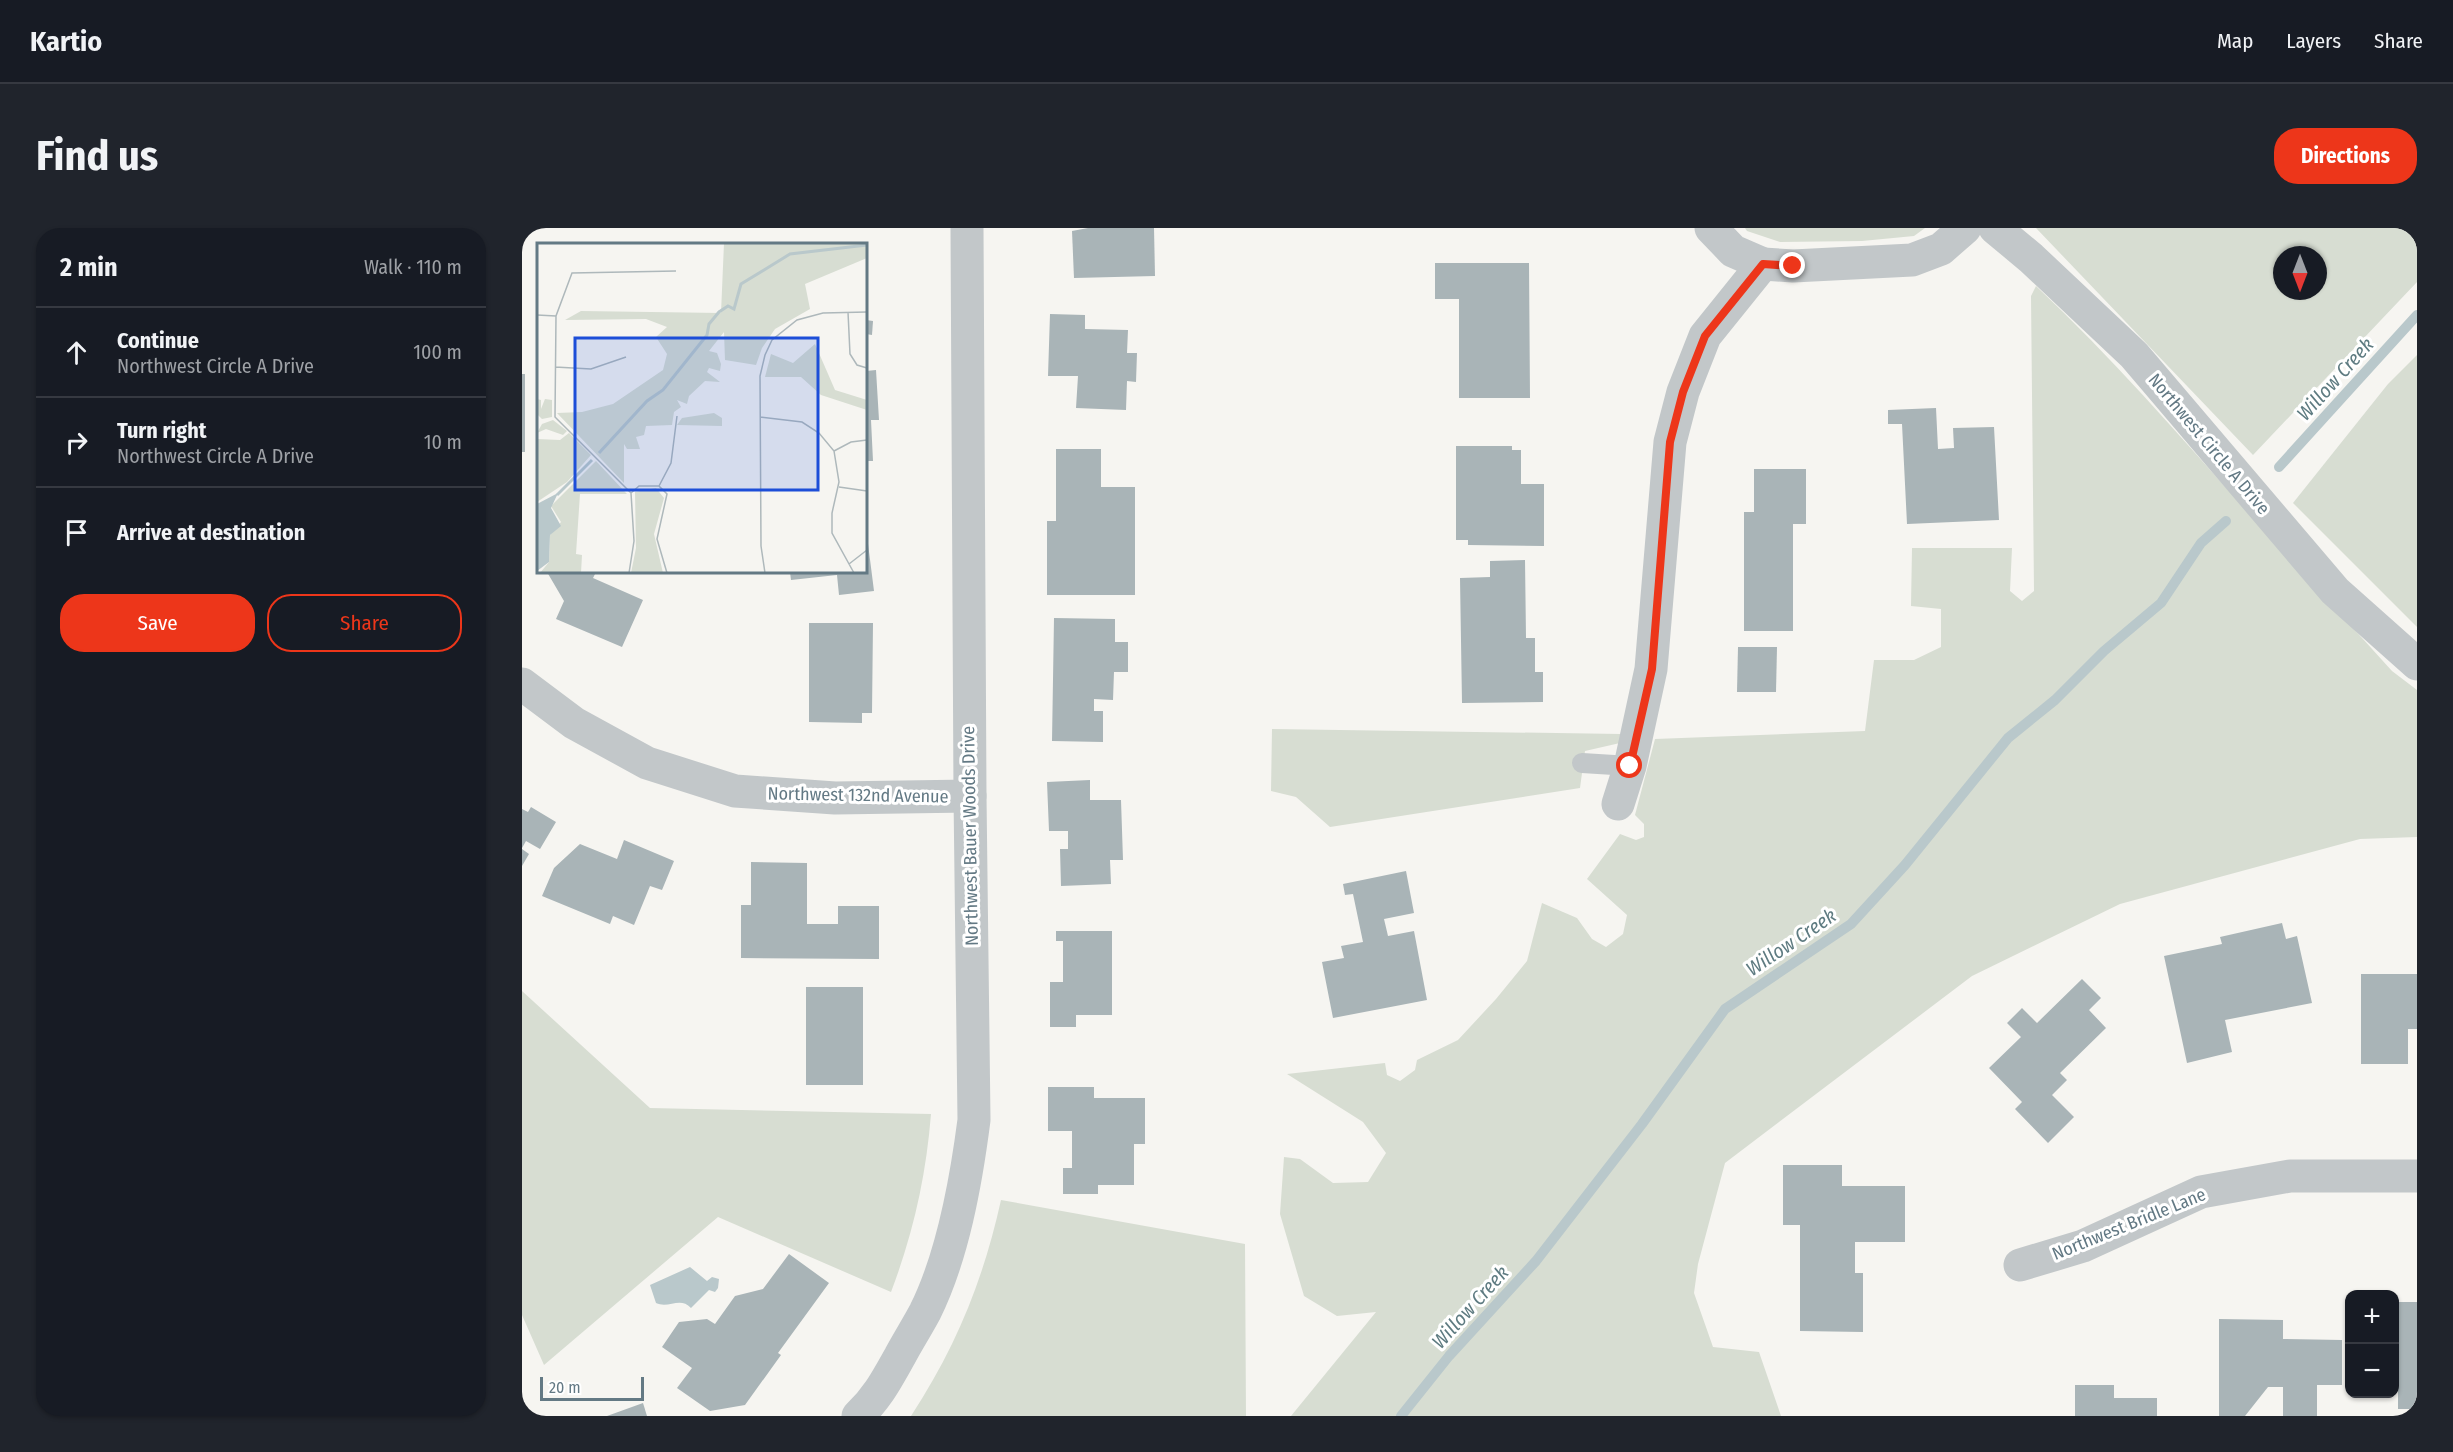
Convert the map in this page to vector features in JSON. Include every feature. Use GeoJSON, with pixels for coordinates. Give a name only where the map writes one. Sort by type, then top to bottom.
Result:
{"type":"FeatureCollection","features":[{"type":"Feature","properties":{"kind":"street","name":"Northwest Bauer Woods Drive"},"geometry":{"type":"LineString","coordinates":[[858,1416],[876,1399],[925,1311],[949,1243],[970,1156],[974,1120],[967,228]]}},
{"type":"Feature","properties":{"kind":"street"},"geometry":{"type":"LineString","coordinates":[[1711,228],[1733,251],[1763,264],[1793,266],[1912,260],[1941,249],[1964,232],[1965,228]]}},
{"type":"Feature","properties":{"kind":"street","name":"Northwest Circle A Drive"},"geometry":{"type":"LineString","coordinates":[[1995,228],[2031,258],[2134,355],[2334,591],[2417,664]]}},
{"type":"Feature","properties":{"kind":"street"},"geometry":{"type":"LineString","coordinates":[[1618,804],[1630,766],[1652,669],[1670,442],[1683,392],[1705,336],[1763,264]]}},
{"type":"Feature","properties":{"kind":"street","name":"Northwest 132nd Avenue"},"geometry":{"type":"LineString","coordinates":[[522,684],[574,723],[647,763],[735,791],[836,798],[970,796]]}},
{"type":"Feature","properties":{"kind":"street","name":"Northwest Bridle Lane"},"geometry":{"type":"LineString","coordinates":[[2020,1265],[2083,1246],[2201,1192],[2290,1176],[2417,1176]]}},
{"type":"Feature","properties":{"kind":"lane"},"geometry":{"type":"LineString","coordinates":[[1582,763],[1630,766]]}},
{"type":"Feature","properties":{"kind":"shaded area"},"geometry":{"type":"Polygon","coordinates":[[[1745,228],[1925,228],[1914,236],[1862,241],[1780,242],[1747,231],[1745,228]]]}},
{"type":"Feature","properties":{"kind":"shaded area"},"geometry":{"type":"Polygon","coordinates":[[[2036,228],[2417,228],[2417,282],[2253,455],[2036,228]]]}},
{"type":"Feature","properties":{"kind":"shaded area"},"geometry":{"type":"Polygon","coordinates":[[[2036,286],[2148,400],[2392,671],[2417,690],[2417,837],[2360,839],[2120,904],[1972,976],[1725,1163],[1698,1264],[1694,1293],[1713,1347],[1759,1352],[1781,1416],[1291,1416],[1376,1312],[1337,1316],[1304,1296],[1280,1214],[1284,1157],[1300,1159],[1333,1183],[1368,1182],[1386,1153],[1363,1122],[1287,1074],[1385,1063],[1387,1075],[1400,1081],[1415,1070],[1417,1060],[1458,1040],[1527,961],[1542,903],[1577,918],[1592,939],[1606,947],[1623,934],[1627,915],[1587,879],[1620,834],[1636,840],[1644,837],[1644,824],[1635,815],[1655,739],[1865,731],[1874,660],[1914,660],[1941,647],[1941,609],[1911,606],[1912,548],[2012,548],[2010,591],[2022,601],[2034,591],[2031,296],[2036,286]]]}},
{"type":"Feature","properties":{"kind":"shaded area"},"geometry":{"type":"Polygon","coordinates":[[[2417,355],[2417,627],[2293,503],[2388,384],[2417,355]]]}},
{"type":"Feature","properties":{"kind":"shaded area"},"geometry":{"type":"Polygon","coordinates":[[[1272,729],[1621,734],[1620,743],[1585,751],[1580,788],[1330,827],[1296,797],[1271,791],[1272,729]]]}},
{"type":"Feature","properties":{"kind":"shaded area"},"geometry":{"type":"Polygon","coordinates":[[[522,991],[650,1108],[931,1114],[926,1160],[917,1205],[906,1249],[891,1292],[718,1217],[544,1365],[522,1315],[522,991]]]}},
{"type":"Feature","properties":{"kind":"shaded area"},"geometry":{"type":"Polygon","coordinates":[[[1001,1200],[1245,1244],[1246,1416],[911,1416],[955,1339],[986,1258],[1001,1200]]]}},
{"type":"Feature","properties":{"kind":"shaded area"},"geometry":{"type":"Polygon","coordinates":[[[690,1267],[707,1281],[712,1277],[719,1279],[715,1292],[709,1290],[691,1308],[683,1303],[665,1305],[656,1303],[650,1285],[690,1267]]]}},
{"type":"Feature","properties":{"kind":"building"},"geometry":{"type":"Polygon","coordinates":[[[1088,228],[1154,228],[1155,276],[1074,278],[1072,231],[1088,228]]]}},
{"type":"Feature","properties":{"kind":"building"},"geometry":{"type":"Polygon","coordinates":[[[1435,263],[1529,263],[1530,398],[1459,398],[1459,299],[1435,299],[1435,263]]]}},
{"type":"Feature","properties":{"kind":"building"},"geometry":{"type":"Polygon","coordinates":[[[1050,314],[1085,315],[1085,329],[1128,330],[1127,353],[1137,353],[1136,382],[1127,381],[1126,410],[1076,408],[1078,376],[1048,376],[1050,314]]]}},
{"type":"Feature","properties":{"kind":"building"},"geometry":{"type":"Polygon","coordinates":[[[867,320],[873,321],[872,335],[867,334],[867,320]]]}},
{"type":"Feature","properties":{"kind":"building"},"geometry":{"type":"Polygon","coordinates":[[[876,370],[879,420],[871,420],[873,461],[867,461],[867,371],[876,370]]]}},
{"type":"Feature","properties":{"kind":"building"},"geometry":{"type":"Polygon","coordinates":[[[522,374],[525,374],[525,452],[522,452],[522,374]]]}},
{"type":"Feature","properties":{"kind":"building"},"geometry":{"type":"Polygon","coordinates":[[[1936,408],[1938,449],[1954,448],[1953,428],[1994,427],[1999,520],[1907,524],[1902,424],[1888,424],[1888,410],[1936,408]]]}},
{"type":"Feature","properties":{"kind":"building"},"geometry":{"type":"Polygon","coordinates":[[[1456,446],[1512,446],[1512,450],[1521,450],[1521,484],[1544,484],[1544,546],[1468,545],[1468,540],[1456,540],[1456,446]]]}},
{"type":"Feature","properties":{"kind":"building"},"geometry":{"type":"Polygon","coordinates":[[[1056,449],[1101,449],[1101,487],[1135,487],[1135,595],[1047,595],[1047,521],[1056,521],[1056,449]]]}},
{"type":"Feature","properties":{"kind":"building"},"geometry":{"type":"Polygon","coordinates":[[[1754,469],[1806,469],[1806,524],[1793,524],[1793,631],[1744,631],[1744,512],[1754,512],[1754,469]]]}},
{"type":"Feature","properties":{"kind":"building"},"geometry":{"type":"Polygon","coordinates":[[[867,536],[874,591],[839,595],[837,575],[791,580],[790,573],[867,573],[867,536]]]}},
{"type":"Feature","properties":{"kind":"building"},"geometry":{"type":"Polygon","coordinates":[[[1525,560],[1526,638],[1535,638],[1535,672],[1543,672],[1543,702],[1462,703],[1460,578],[1490,577],[1490,561],[1525,560]]]}},
{"type":"Feature","properties":{"kind":"building"},"geometry":{"type":"Polygon","coordinates":[[[548,573],[596,573],[593,578],[643,600],[622,647],[556,619],[564,601],[548,573]]]}},
{"type":"Feature","properties":{"kind":"building"},"geometry":{"type":"Polygon","coordinates":[[[1054,618],[1115,619],[1115,642],[1128,642],[1128,672],[1114,672],[1113,700],[1094,699],[1094,711],[1103,711],[1103,742],[1052,741],[1054,618]]]}},
{"type":"Feature","properties":{"kind":"building"},"geometry":{"type":"Polygon","coordinates":[[[809,623],[873,623],[872,713],[862,713],[862,723],[809,722],[809,623]]]}},
{"type":"Feature","properties":{"kind":"building"},"geometry":{"type":"Polygon","coordinates":[[[1738,647],[1777,647],[1776,692],[1737,692],[1738,647]]]}},
{"type":"Feature","properties":{"kind":"building"},"geometry":{"type":"Polygon","coordinates":[[[1090,780],[1090,800],[1121,800],[1123,860],[1110,860],[1111,884],[1061,886],[1060,849],[1068,849],[1068,831],[1049,831],[1047,782],[1090,780]]]}},
{"type":"Feature","properties":{"kind":"building"},"geometry":{"type":"Polygon","coordinates":[[[531,807],[556,822],[540,849],[526,841],[522,848],[522,809],[528,812],[531,807]]]}},
{"type":"Feature","properties":{"kind":"building"},"geometry":{"type":"Polygon","coordinates":[[[624,840],[674,861],[662,890],[650,886],[634,925],[613,916],[610,924],[542,896],[554,868],[580,844],[617,859],[624,840]]]}},
{"type":"Feature","properties":{"kind":"building"},"geometry":{"type":"Polygon","coordinates":[[[522,849],[529,854],[522,866],[522,849]]]}},
{"type":"Feature","properties":{"kind":"building"},"geometry":{"type":"Polygon","coordinates":[[[751,862],[807,863],[807,924],[838,924],[838,906],[879,906],[879,959],[741,958],[741,905],[751,905],[751,862]]]}},
{"type":"Feature","properties":{"kind":"building"},"geometry":{"type":"Polygon","coordinates":[[[1406,871],[1414,913],[1384,919],[1388,936],[1414,931],[1427,1000],[1333,1018],[1322,962],[1344,958],[1341,946],[1363,942],[1353,894],[1345,895],[1343,884],[1406,871]]]}},
{"type":"Feature","properties":{"kind":"building"},"geometry":{"type":"Polygon","coordinates":[[[2282,923],[2286,939],[2297,936],[2312,1003],[2225,1020],[2232,1052],[2187,1063],[2164,956],[2222,944],[2220,937],[2282,923]]]}},
{"type":"Feature","properties":{"kind":"building"},"geometry":{"type":"Polygon","coordinates":[[[1056,931],[1112,931],[1112,1015],[1076,1015],[1076,1027],[1050,1027],[1050,982],[1063,982],[1063,941],[1056,941],[1056,931]]]}},
{"type":"Feature","properties":{"kind":"building"},"geometry":{"type":"Polygon","coordinates":[[[2361,974],[2417,974],[2417,1029],[2408,1029],[2408,1064],[2361,1064],[2361,974]]]}},
{"type":"Feature","properties":{"kind":"building"},"geometry":{"type":"Polygon","coordinates":[[[2082,979],[2101,998],[2089,1010],[2106,1028],[2060,1073],[2067,1080],[2052,1095],[2074,1117],[2048,1143],[2015,1109],[2022,1102],[1989,1068],[2021,1037],[2007,1023],[2022,1008],[2037,1023],[2082,979]]]}},
{"type":"Feature","properties":{"kind":"building"},"geometry":{"type":"Polygon","coordinates":[[[806,987],[863,987],[863,1085],[806,1085],[806,987]]]}},
{"type":"Feature","properties":{"kind":"building"},"geometry":{"type":"Polygon","coordinates":[[[1048,1087],[1094,1087],[1094,1098],[1145,1098],[1145,1144],[1134,1144],[1134,1185],[1098,1185],[1098,1194],[1063,1194],[1063,1168],[1072,1168],[1072,1131],[1048,1131],[1048,1087]]]}},
{"type":"Feature","properties":{"kind":"building"},"geometry":{"type":"Polygon","coordinates":[[[1783,1165],[1842,1165],[1842,1186],[1905,1186],[1905,1242],[1855,1242],[1855,1273],[1863,1273],[1863,1332],[1800,1331],[1800,1225],[1783,1225],[1783,1165]]]}},
{"type":"Feature","properties":{"kind":"building"},"geometry":{"type":"Polygon","coordinates":[[[789,1254],[829,1283],[778,1353],[781,1355],[745,1405],[710,1411],[677,1388],[692,1368],[662,1347],[679,1322],[707,1319],[715,1324],[735,1296],[763,1289],[789,1254]]]}},
{"type":"Feature","properties":{"kind":"building"},"geometry":{"type":"Polygon","coordinates":[[[2399,1302],[2417,1302],[2417,1409],[2398,1409],[2399,1302]]]}},
{"type":"Feature","properties":{"kind":"building"},"geometry":{"type":"Polygon","coordinates":[[[2219,1319],[2283,1320],[2283,1339],[2342,1340],[2342,1385],[2317,1385],[2317,1416],[2283,1416],[2283,1387],[2268,1387],[2245,1416],[2219,1416],[2219,1319]]]}},
{"type":"Feature","properties":{"kind":"building"},"geometry":{"type":"Polygon","coordinates":[[[2075,1385],[2114,1385],[2114,1398],[2157,1398],[2157,1416],[2075,1416],[2075,1385]]]}},
{"type":"Feature","properties":{"kind":"building"},"geometry":{"type":"Polygon","coordinates":[[[643,1403],[647,1416],[607,1416],[643,1403]]]}},
{"type":"Feature","properties":{"kind":"waterway","name":"Willow Creek"},"geometry":{"type":"LineString","coordinates":[[2279,467],[2417,315]]}},
{"type":"Feature","properties":{"kind":"waterway","name":"Willow Creek"},"geometry":{"type":"LineString","coordinates":[[1401,1416],[1449,1356],[1536,1261],[1642,1124],[1725,1009],[1851,924],[1905,865],[2008,738],[2055,700],[2104,651],[2161,603],[2201,543],[2226,521]]}},
{"type":"Feature","properties":{"kind":"route"},"geometry":{"type":"LineString","coordinates":[[1630,766],[1652,669],[1670,442],[1683,392],[1705,336],[1763,264],[1793,266]]}}]}
